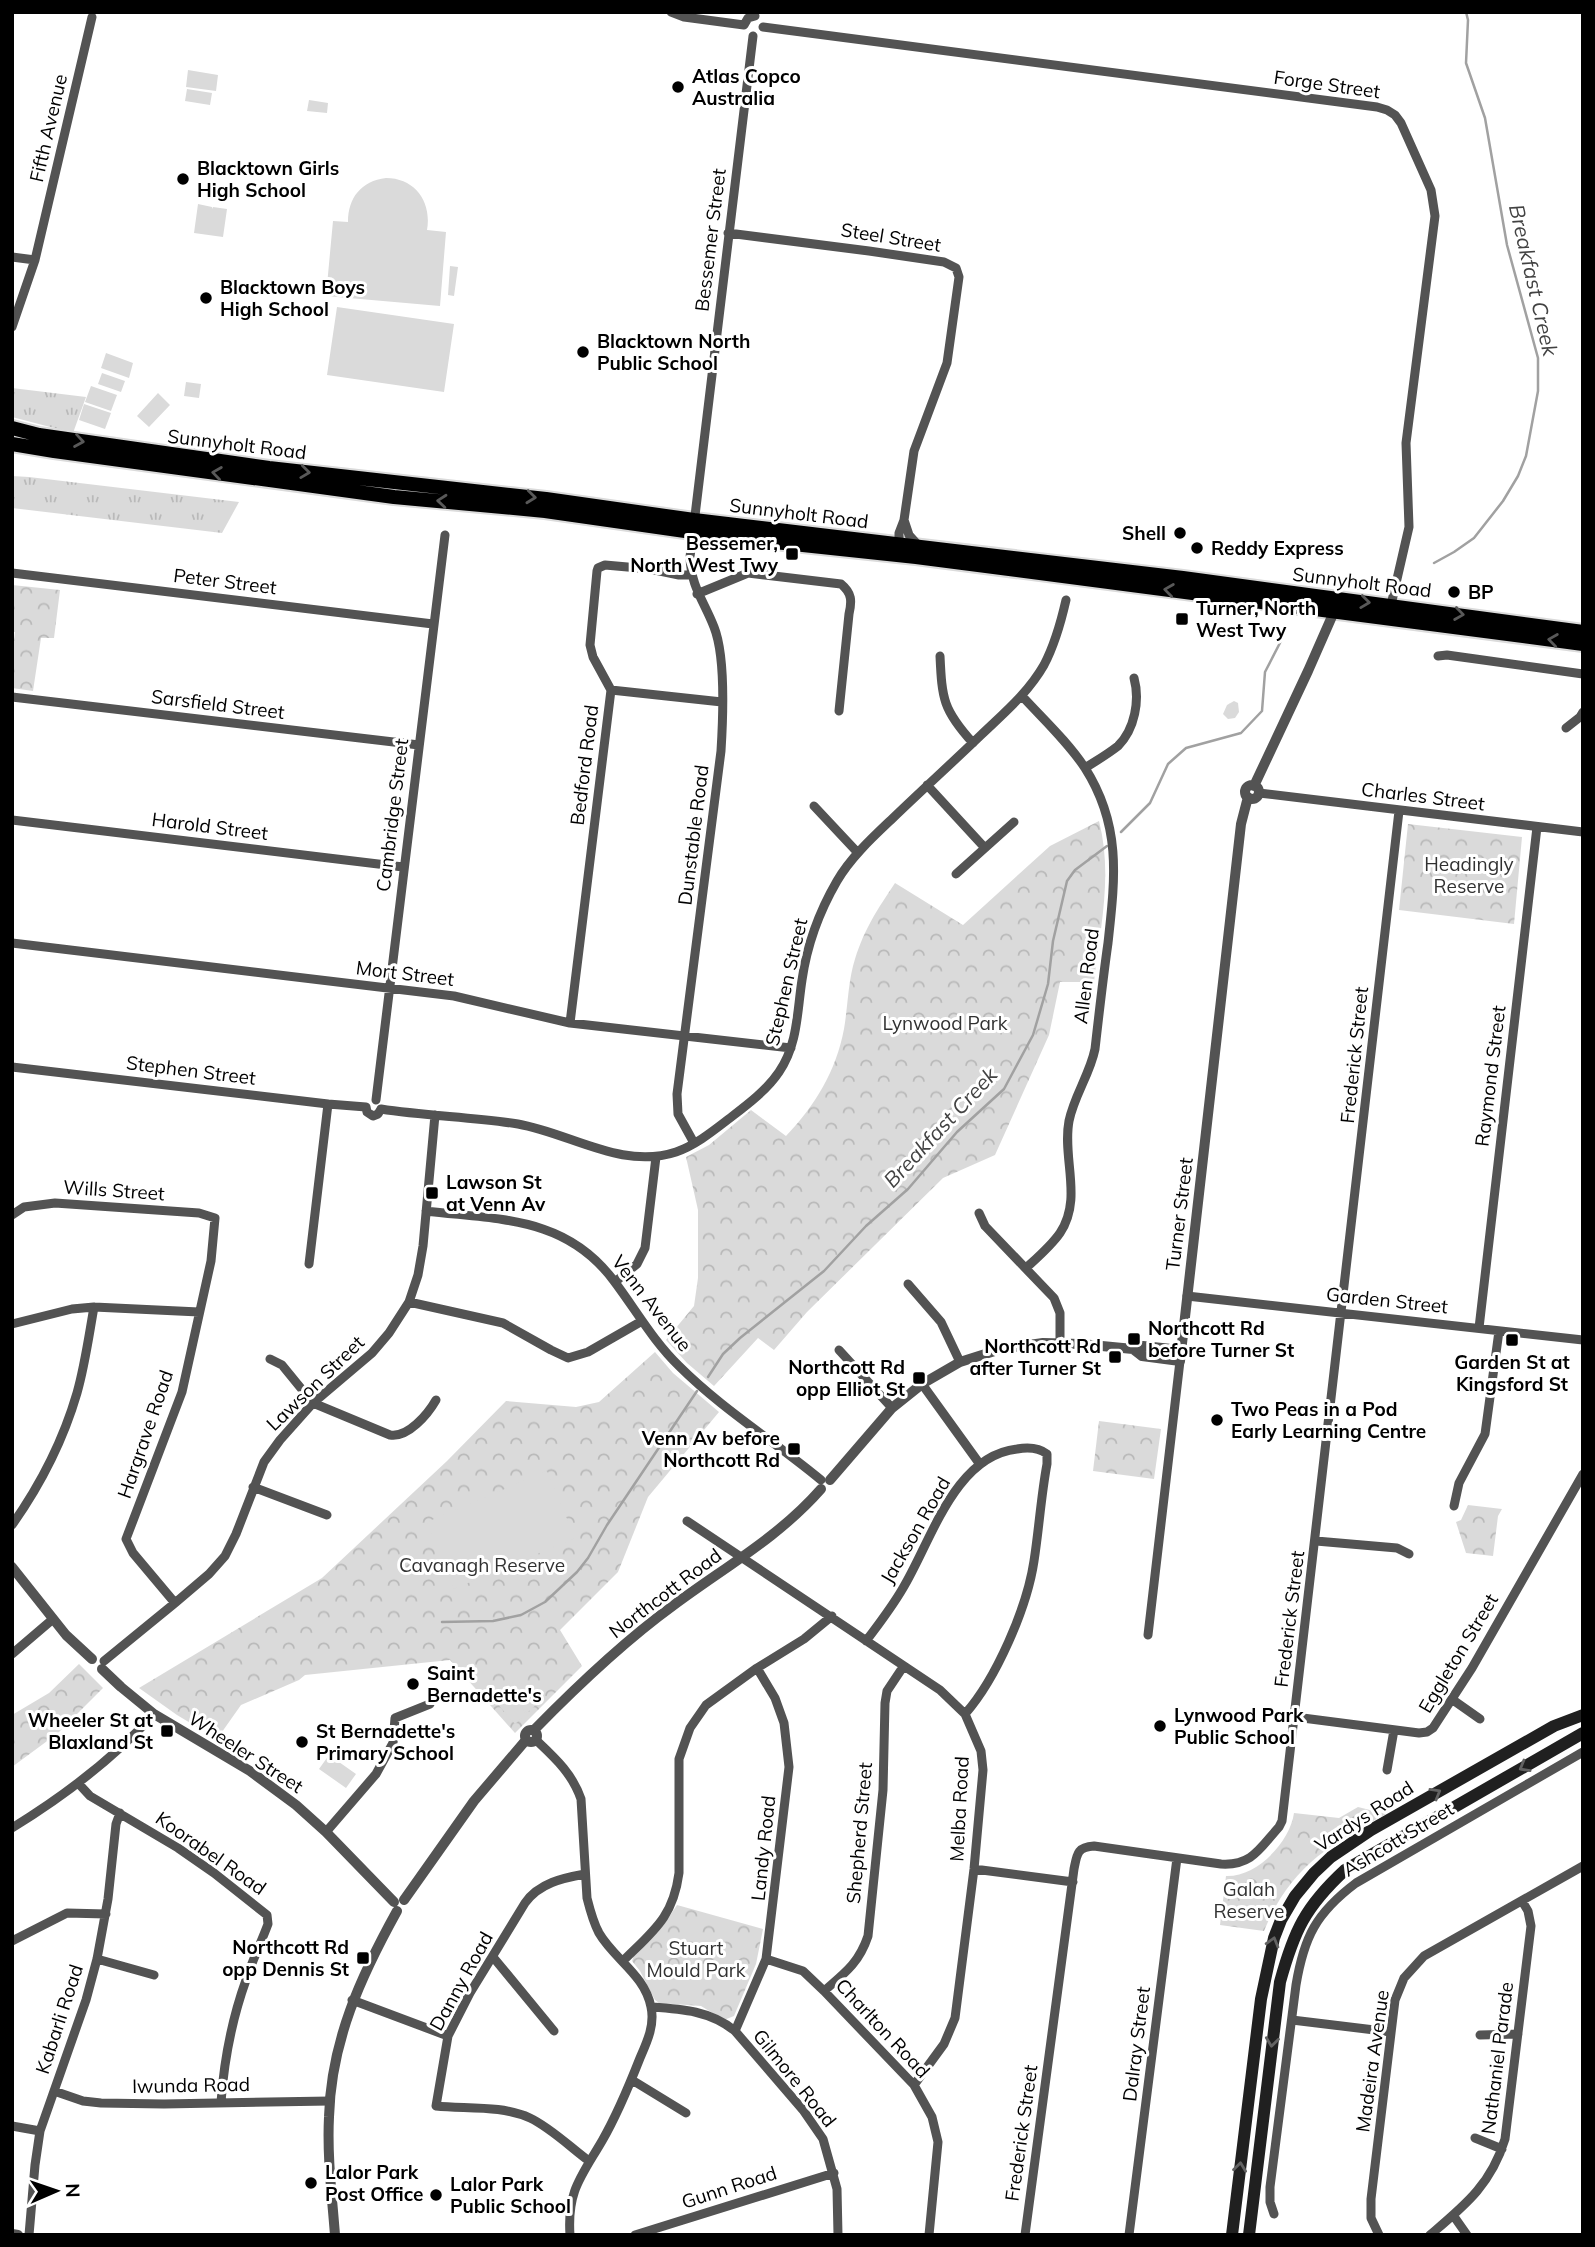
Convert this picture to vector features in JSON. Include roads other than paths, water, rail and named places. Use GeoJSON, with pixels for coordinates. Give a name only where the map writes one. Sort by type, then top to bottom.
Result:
{"type":"FeatureCollection","features":[{"type":"Feature","properties":{"kind":"main road","name":"Sunnyholt Road"},"geometry":{"type":"LineString","coordinates":[[12,428],[39,435],[157,453],[546,499],[693,526],[899,544],[917,551]]}},
{"type":"Feature","properties":{"kind":"main road","name":"Sunnyholt Road"},"geometry":{"type":"LineString","coordinates":[[12,444],[54,452],[382,495],[917,551],[1336,606],[1416,621],[1583,644]]}},
{"type":"Feature","properties":{"kind":"main road","name":"Sunnyholt Road"},"geometry":{"type":"LineString","coordinates":[[1336,606],[1391,605],[1583,632]]}},
{"type":"Feature","properties":{"kind":"main road","name":"Vardys Road"},"geometry":{"type":"LineString","coordinates":[[1232,2235],[1264,1986],[1278,1929],[1296,1896],[1331,1857],[1371,1830],[1554,1726],[1583,1715]]}},
{"type":"Feature","properties":{"kind":"main road","name":"Vardys Road"},"geometry":{"type":"LineString","coordinates":[[1249,2235],[1280,1982],[1288,1953],[1304,1915],[1322,1892],[1345,1870],[1583,1732]]}},
{"type":"Feature","properties":{"kind":"street"},"geometry":{"type":"LineString","coordinates":[[671,12],[684,17],[744,25]]}},
{"type":"Feature","properties":{"kind":"street"},"geometry":{"type":"LineString","coordinates":[[755,14],[763,27],[760,33],[753,36],[746,32],[744,25],[748,18],[755,14]]}},
{"type":"Feature","properties":{"kind":"street","name":"Fifth Avenue"},"geometry":{"type":"LineString","coordinates":[[12,327],[35,260],[92,17]]}},
{"type":"Feature","properties":{"kind":"street","name":"Forge Street"},"geometry":{"type":"LineString","coordinates":[[763,27],[1377,107],[1397,117],[1431,190],[1435,221],[1406,443],[1409,527],[1391,605]]}},
{"type":"Feature","properties":{"kind":"street","name":"Bessemer Street"},"geometry":{"type":"LineString","coordinates":[[693,526],[753,36]]}},
{"type":"Feature","properties":{"kind":"street","name":"Steel Street"},"geometry":{"type":"LineString","coordinates":[[728,233],[882,252],[944,262],[956,268],[959,277],[949,352],[943,375],[915,446],[899,544]]}},
{"type":"Feature","properties":{"kind":"street"},"geometry":{"type":"LineString","coordinates":[[12,257],[35,260]]}},
{"type":"Feature","properties":{"kind":"street"},"geometry":{"type":"LineString","coordinates":[[904,520],[917,551]]}},
{"type":"Feature","properties":{"kind":"street","name":"Dunstable Road"},"geometry":{"type":"LineString","coordinates":[[693,526],[691,575],[697,594],[715,628],[722,702],[721,751],[676,1104],[678,1114],[694,1143]]}},
{"type":"Feature","properties":{"kind":"street","name":"Cambridge Street"},"geometry":{"type":"LineString","coordinates":[[379,1105],[403,867],[445,535]]}},
{"type":"Feature","properties":{"kind":"street","name":"Bedford Road"},"geometry":{"type":"LineString","coordinates":[[570,1023],[611,690],[593,657],[590,645],[589,632],[598,568],[606,565],[622,566],[691,575]]}},
{"type":"Feature","properties":{"kind":"street","name":"Peter Street"},"geometry":{"type":"LineString","coordinates":[[12,573],[433,624]]}},
{"type":"Feature","properties":{"kind":"street"},"geometry":{"type":"LineString","coordinates":[[697,594],[748,573],[841,584],[850,592],[852,604],[839,711]]}},
{"type":"Feature","properties":{"kind":"street","name":"Stephen Street"},"geometry":{"type":"LineString","coordinates":[[379,1105],[535,1127],[608,1152],[656,1157],[676,1152],[694,1143],[747,1105],[772,1082],[791,1048],[813,933],[837,881],[858,853],[1022,696],[1048,656],[1066,600]]}},
{"type":"Feature","properties":{"kind":"street"},"geometry":{"type":"LineString","coordinates":[[1391,605],[1395,612],[1405,613],[1416,621]]}},
{"type":"Feature","properties":{"kind":"street","name":"Turner Street"},"geometry":{"type":"LineString","coordinates":[[1148,1635],[1241,824],[1336,606]]}},
{"type":"Feature","properties":{"kind":"street"},"geometry":{"type":"LineString","coordinates":[[1437,656],[1447,655],[1583,674]]}},
{"type":"Feature","properties":{"kind":"street"},"geometry":{"type":"LineString","coordinates":[[940,656],[945,705],[955,723],[973,743]]}},
{"type":"Feature","properties":{"kind":"street"},"geometry":{"type":"LineString","coordinates":[[1085,768],[1115,748],[1127,734],[1135,713],[1137,696],[1134,678]]}},
{"type":"Feature","properties":{"kind":"street"},"geometry":{"type":"LineString","coordinates":[[611,690],[722,702]]}},
{"type":"Feature","properties":{"kind":"street","name":"Allen Road"},"geometry":{"type":"LineString","coordinates":[[1022,696],[1085,768],[1102,800],[1110,826],[1115,858],[1114,890],[1094,1055],[1068,1128],[1071,1200],[1069,1213],[1060,1234],[1026,1268]]}},
{"type":"Feature","properties":{"kind":"street","name":"Sarsfield Street"},"geometry":{"type":"LineString","coordinates":[[12,697],[419,745]]}},
{"type":"Feature","properties":{"kind":"street"},"geometry":{"type":"LineString","coordinates":[[1566,728],[1583,712]]}},
{"type":"Feature","properties":{"kind":"street"},"geometry":{"type":"LineString","coordinates":[[927,785],[985,848]]}},
{"type":"Feature","properties":{"kind":"street","name":"Charles Street"},"geometry":{"type":"LineString","coordinates":[[1254,792],[1583,832]]}},
{"type":"Feature","properties":{"kind":"street"},"geometry":{"type":"LineString","coordinates":[[814,806],[858,853]]}},
{"type":"Feature","properties":{"kind":"street","name":"Frederick Street"},"geometry":{"type":"LineString","coordinates":[[1025,2235],[1079,1850],[1094,1846],[1228,1864],[1243,1863],[1249,1860],[1279,1827],[1283,1817],[1399,811]]}},
{"type":"Feature","properties":{"kind":"street","name":"Harold Street"},"geometry":{"type":"LineString","coordinates":[[12,820],[403,867]]}},
{"type":"Feature","properties":{"kind":"street"},"geometry":{"type":"LineString","coordinates":[[956,874],[1014,822]]}},
{"type":"Feature","properties":{"kind":"street","name":"Raymond Street"},"geometry":{"type":"LineString","coordinates":[[1479,1328],[1537,827]]}},
{"type":"Feature","properties":{"kind":"street","name":"Mort Street"},"geometry":{"type":"LineString","coordinates":[[12,943],[454,996],[570,1023],[791,1048]]}},
{"type":"Feature","properties":{"kind":"street","name":"Stephen Street"},"geometry":{"type":"LineString","coordinates":[[12,1067],[366,1107]]}},
{"type":"Feature","properties":{"kind":"street"},"geometry":{"type":"LineString","coordinates":[[369,1101],[379,1105],[378,1114],[368,1114],[366,1107],[369,1101]]}},
{"type":"Feature","properties":{"kind":"street"},"geometry":{"type":"LineString","coordinates":[[309,1264],[328,1104]]}},
{"type":"Feature","properties":{"kind":"street","name":"Lawson Street"},"geometry":{"type":"LineString","coordinates":[[103,1665],[176,1603],[225,1556],[264,1462],[313,1403],[372,1353],[409,1302],[418,1275],[435,1115]]}},
{"type":"Feature","properties":{"kind":"street"},"geometry":{"type":"LineString","coordinates":[[615,1282],[634,1267],[645,1248],[656,1157]]}},
{"type":"Feature","properties":{"kind":"street","name":"Wills Street"},"geometry":{"type":"LineString","coordinates":[[12,1215],[24,1207],[55,1203],[199,1213],[215,1218]]}},
{"type":"Feature","properties":{"kind":"street","name":"Venn Avenue"},"geometry":{"type":"LineString","coordinates":[[426,1211],[516,1222],[557,1233],[584,1250],[615,1282],[642,1321],[687,1374],[824,1483]]}},
{"type":"Feature","properties":{"kind":"street"},"geometry":{"type":"LineString","coordinates":[[979,1213],[985,1226],[1056,1303],[1060,1318],[1060,1343]]}},
{"type":"Feature","properties":{"kind":"street","name":"Hargrave Road"},"geometry":{"type":"LineString","coordinates":[[176,1603],[133,1553],[126,1539],[182,1392],[211,1261],[215,1218]]}},
{"type":"Feature","properties":{"kind":"street"},"geometry":{"type":"LineString","coordinates":[[908,1284],[941,1322],[960,1362]]}},
{"type":"Feature","properties":{"kind":"street","name":"Garden Street"},"geometry":{"type":"LineString","coordinates":[[1187,1296],[1583,1340]]}},
{"type":"Feature","properties":{"kind":"street"},"geometry":{"type":"LineString","coordinates":[[409,1302],[503,1323],[568,1358],[588,1352],[642,1321]]}},
{"type":"Feature","properties":{"kind":"street"},"geometry":{"type":"LineString","coordinates":[[12,1324],[72,1309],[94,1307],[200,1312]]}},
{"type":"Feature","properties":{"kind":"street"},"geometry":{"type":"LineString","coordinates":[[12,1525],[32,1497],[55,1454],[78,1392],[94,1307]]}},
{"type":"Feature","properties":{"kind":"street"},"geometry":{"type":"LineString","coordinates":[[1454,1506],[1459,1483],[1482,1441],[1487,1425],[1499,1331]]}},
{"type":"Feature","properties":{"kind":"street","name":"Northcott Road"},"geometry":{"type":"LineString","coordinates":[[335,2235],[329,2148],[330,2101],[339,2045],[352,2000],[398,1904],[474,1801],[582,1682],[632,1637],[793,1519],[892,1408],[922,1384],[960,1362],[1014,1346],[1060,1343],[1133,1349],[1143,1346],[1181,1355]]}},
{"type":"Feature","properties":{"kind":"street"},"geometry":{"type":"LineString","coordinates":[[839,1350],[892,1408]]}},
{"type":"Feature","properties":{"kind":"street"},"geometry":{"type":"LineString","coordinates":[[270,1359],[282,1365],[313,1403],[365,1426],[397,1436],[404,1434],[429,1411],[436,1399]]}},
{"type":"Feature","properties":{"kind":"street"},"geometry":{"type":"LineString","coordinates":[[922,1384],[979,1463]]}},
{"type":"Feature","properties":{"kind":"street","name":"Jackson Road"},"geometry":{"type":"LineString","coordinates":[[866,1641],[903,1589],[956,1490],[979,1463],[1008,1450],[1026,1447],[1040,1449],[1047,1454],[1034,1562],[1027,1590],[988,1683],[965,1714]]}},
{"type":"Feature","properties":{"kind":"street","name":"Eggleton Street"},"geometry":{"type":"LineString","coordinates":[[1294,1717],[1394,1730],[1427,1732],[1435,1726],[1453,1700],[1583,1474]]}},
{"type":"Feature","properties":{"kind":"street"},"geometry":{"type":"LineString","coordinates":[[253,1487],[327,1515]]}},
{"type":"Feature","properties":{"kind":"street","name":"Melba Road"},"geometry":{"type":"LineString","coordinates":[[687,1521],[940,1690],[965,1714],[981,1752],[983,1770],[974,1870],[955,2018],[944,2043],[914,2085]]}},
{"type":"Feature","properties":{"kind":"street"},"geometry":{"type":"LineString","coordinates":[[1316,1541],[1397,1548],[1409,1554]]}},
{"type":"Feature","properties":{"kind":"street"},"geometry":{"type":"LineString","coordinates":[[12,1567],[79,1649],[92,1659],[98,1657],[103,1665]]}},
{"type":"Feature","properties":{"kind":"street"},"geometry":{"type":"LineString","coordinates":[[623,1961],[663,1920],[670,1910],[677,1889],[679,1759],[690,1728],[706,1705],[757,1668],[804,1639],[831,1616]]}},
{"type":"Feature","properties":{"kind":"street"},"geometry":{"type":"LineString","coordinates":[[12,1654],[53,1619]]}},
{"type":"Feature","properties":{"kind":"street","name":"Wheeler Street"},"geometry":{"type":"LineString","coordinates":[[103,1665],[121,1687],[155,1714],[250,1771],[296,1805],[398,1904]]}},
{"type":"Feature","properties":{"kind":"street","name":"Shepherd Street"},"geometry":{"type":"LineString","coordinates":[[824,1991],[859,1958],[868,1936],[883,1790],[885,1703],[887,1691],[903,1667]]}},
{"type":"Feature","properties":{"kind":"street","name":"Landy Road"},"geometry":{"type":"LineString","coordinates":[[735,2031],[766,1959],[789,1767],[784,1723],[775,1698],[757,1668]]}},
{"type":"Feature","properties":{"kind":"street"},"geometry":{"type":"LineString","coordinates":[[1453,1700],[1480,1719]]}},
{"type":"Feature","properties":{"kind":"street"},"geometry":{"type":"LineString","coordinates":[[326,1832],[376,1774],[393,1743],[395,1718],[430,1704]]}},
{"type":"Feature","properties":{"kind":"street"},"geometry":{"type":"LineString","coordinates":[[12,1828],[78,1783],[155,1714]]}},
{"type":"Feature","properties":{"kind":"street"},"geometry":{"type":"LineString","coordinates":[[1387,1770],[1394,1730]]}},
{"type":"Feature","properties":{"kind":"street"},"geometry":{"type":"LineString","coordinates":[[532,1737],[564,1767],[577,1787],[581,1799],[587,1898],[595,1924],[600,1935],[639,1980],[652,2007],[651,2028],[632,2080],[602,2141],[573,2190],[569,2206],[570,2235]]}},
{"type":"Feature","properties":{"kind":"street","name":"Ashcott Street"},"geometry":{"type":"LineString","coordinates":[[1274,2214],[1270,2202],[1270,2187],[1283,2071],[1301,1954],[1308,1936],[1331,1903],[1356,1883],[1583,1752]]}},
{"type":"Feature","properties":{"kind":"street","name":"Koorabel Road"},"geometry":{"type":"LineString","coordinates":[[78,1783],[90,1796],[178,1848],[214,1873],[267,1915],[268,1924],[246,1978],[233,2024],[221,2102]]}},
{"type":"Feature","properties":{"kind":"street","name":"Kabarli Road"},"geometry":{"type":"LineString","coordinates":[[29,2235],[40,2131],[86,2000],[97,1959],[106,1914],[116,1824],[120,1813]]}},
{"type":"Feature","properties":{"kind":"street","name":"Dalray Street"},"geometry":{"type":"LineString","coordinates":[[1129,2235],[1177,1858]]}},
{"type":"Feature","properties":{"kind":"street","name":"Madeira Avenue"},"geometry":{"type":"LineString","coordinates":[[1379,2235],[1371,2218],[1371,2199],[1391,2032],[1398,1989],[1404,1978],[1417,1962],[1583,1867]]}},
{"type":"Feature","properties":{"kind":"street"},"geometry":{"type":"LineString","coordinates":[[974,1870],[1073,1882]]}},
{"type":"Feature","properties":{"kind":"street","name":"Danny Road"},"geometry":{"type":"LineString","coordinates":[[585,1874],[558,1880],[531,1896],[470,1993],[448,2036],[436,2106],[496,2110],[528,2117],[540,2123],[589,2161]]}},
{"type":"Feature","properties":{"kind":"street","name":"Nathaniel Parade"},"geometry":{"type":"LineString","coordinates":[[1430,2235],[1474,2196],[1490,2174],[1508,2128],[1531,1926],[1528,1911],[1522,1902]]}},
{"type":"Feature","properties":{"kind":"street"},"geometry":{"type":"LineString","coordinates":[[12,1941],[67,1913],[106,1914]]}},
{"type":"Feature","properties":{"kind":"street"},"geometry":{"type":"LineString","coordinates":[[493,1957],[554,2031]]}},
{"type":"Feature","properties":{"kind":"street"},"geometry":{"type":"LineString","coordinates":[[97,1959],[154,1975]]}},
{"type":"Feature","properties":{"kind":"street","name":"Charlton Road"},"geometry":{"type":"LineString","coordinates":[[766,1959],[803,1971],[914,2085],[932,2117],[938,2142],[929,2235]]}},
{"type":"Feature","properties":{"kind":"street"},"geometry":{"type":"LineString","coordinates":[[352,2000],[448,2036]]}},
{"type":"Feature","properties":{"kind":"street","name":"Gilmore Road"},"geometry":{"type":"LineString","coordinates":[[652,2007],[690,2010],[727,2024],[815,2126],[823,2139],[834,2173],[838,2235]]}},
{"type":"Feature","properties":{"kind":"street"},"geometry":{"type":"LineString","coordinates":[[1292,2020],[1391,2032]]}},
{"type":"Feature","properties":{"kind":"street"},"geometry":{"type":"LineString","coordinates":[[1480,2035],[1518,2034]]}},
{"type":"Feature","properties":{"kind":"street"},"geometry":{"type":"LineString","coordinates":[[632,2080],[686,2112]]}},
{"type":"Feature","properties":{"kind":"street","name":"Iwunda Road"},"geometry":{"type":"LineString","coordinates":[[54,2091],[83,2101],[102,2103],[330,2101]]}},
{"type":"Feature","properties":{"kind":"street"},"geometry":{"type":"LineString","coordinates":[[12,2126],[40,2131]]}},
{"type":"Feature","properties":{"kind":"street"},"geometry":{"type":"LineString","coordinates":[[1475,2138],[1502,2149]]}},
{"type":"Feature","properties":{"kind":"street","name":"Gunn Road"},"geometry":{"type":"LineString","coordinates":[[635,2235],[834,2173]]}},
{"type":"Feature","properties":{"kind":"street"},"geometry":{"type":"LineString","coordinates":[[1453,2215],[1467,2235]]}},
{"type":"Feature","properties":{"kind":"street"},"geometry":{"type":"LineString","coordinates":[[12,2234],[18,2235]]}},
{"type":"Feature","properties":{"kind":"waterway","name":"Breakfast Creek"},"geometry":{"type":"LineString","coordinates":[[1434,563],[1474,538],[1503,501],[1526,456],[1538,391],[1538,358],[1507,245],[1485,118],[1466,63],[1466,12]]}},
{"type":"Feature","properties":{"kind":"waterway","name":"Breakfast Creek"},"geometry":{"type":"LineString","coordinates":[[1121,832],[1150,803],[1168,764],[1186,748],[1241,733],[1262,711],[1265,672],[1282,639]]}},
{"type":"Feature","properties":{"kind":"waterway","name":"Breakfast Creek"},"geometry":{"type":"LineString","coordinates":[[708,1377],[723,1354],[824,1271],[866,1226],[908,1189],[957,1132],[1004,1089],[1033,1035],[1048,984],[1053,941],[1067,881],[1075,870],[1107,846]]}},
{"type":"Feature","properties":{"kind":"waterway","name":"Breakfast Creek"},"geometry":{"type":"LineString","coordinates":[[442,1622],[493,1621],[521,1615],[545,1602],[588,1558],[607,1525],[697,1391]]}},
{"type":"Feature","properties":{"kind":"place","name":"Atlas Copco Australia"},"geometry":{"type":"Point","coordinates":[678,87]}},
{"type":"Feature","properties":{"kind":"place","name":"Blacktown Girls High School"},"geometry":{"type":"Point","coordinates":[183,179]}},
{"type":"Feature","properties":{"kind":"place","name":"Blacktown Boys High School"},"geometry":{"type":"Point","coordinates":[206,298]}},
{"type":"Feature","properties":{"kind":"place","name":"Blacktown North Public School"},"geometry":{"type":"Point","coordinates":[583,352]}},
{"type":"Feature","properties":{"kind":"place","name":"Shell"},"geometry":{"type":"Point","coordinates":[1180,533]}},
{"type":"Feature","properties":{"kind":"place","name":"Reddy Express"},"geometry":{"type":"Point","coordinates":[1197,548]}},
{"type":"Feature","properties":{"kind":"place","name":"Bessemer, North West Twy"},"geometry":{"type":"Point","coordinates":[792,554]}},
{"type":"Feature","properties":{"kind":"place","name":"BP"},"geometry":{"type":"Point","coordinates":[1454,592]}},
{"type":"Feature","properties":{"kind":"place","name":"Turner, North West Twy"},"geometry":{"type":"Point","coordinates":[1182,619]}},
{"type":"Feature","properties":{"kind":"place","name":"Lawson St at Venn Av"},"geometry":{"type":"Point","coordinates":[432,1193]}},
{"type":"Feature","properties":{"kind":"place","name":"Northcott Rd before Turner St"},"geometry":{"type":"Point","coordinates":[1134,1339]}},
{"type":"Feature","properties":{"kind":"place","name":"Garden St at Kingsford St"},"geometry":{"type":"Point","coordinates":[1512,1340]}},
{"type":"Feature","properties":{"kind":"place","name":"Northcott Rd after Turner St"},"geometry":{"type":"Point","coordinates":[1115,1357]}},
{"type":"Feature","properties":{"kind":"place","name":"Northcott Rd opp Elliot St"},"geometry":{"type":"Point","coordinates":[919,1378]}},
{"type":"Feature","properties":{"kind":"place","name":"Two Peas in a Pod Early Learning Centre"},"geometry":{"type":"Point","coordinates":[1217,1420]}},
{"type":"Feature","properties":{"kind":"place","name":"Venn Av before Northcott Rd"},"geometry":{"type":"Point","coordinates":[794,1449]}},
{"type":"Feature","properties":{"kind":"place","name":"Saint Bernadette's"},"geometry":{"type":"Point","coordinates":[413,1684]}},
{"type":"Feature","properties":{"kind":"place","name":"Lynwood Park Public School"},"geometry":{"type":"Point","coordinates":[1160,1726]}},
{"type":"Feature","properties":{"kind":"place","name":"Wheeler St at Blaxland St"},"geometry":{"type":"Point","coordinates":[167,1731]}},
{"type":"Feature","properties":{"kind":"place","name":"St Bernadette's Primary School"},"geometry":{"type":"Point","coordinates":[302,1742]}},
{"type":"Feature","properties":{"kind":"place","name":"Northcott Rd opp Dennis St"},"geometry":{"type":"Point","coordinates":[363,1958]}},
{"type":"Feature","properties":{"kind":"place","name":"Lalor Park Post Office"},"geometry":{"type":"Point","coordinates":[311,2183]}},
{"type":"Feature","properties":{"kind":"place","name":"Lalor Park Public School"},"geometry":{"type":"Point","coordinates":[436,2195]}},
{"type":"Feature","properties":{"kind":"park label","name":"Headingly Reserve"},"geometry":{"type":"Point","coordinates":[1469,875]}},
{"type":"Feature","properties":{"kind":"park label","name":"Lynwood Park"},"geometry":{"type":"Point","coordinates":[945,1023]}},
{"type":"Feature","properties":{"kind":"park label","name":"Cavanagh Reserve"},"geometry":{"type":"Point","coordinates":[482,1565]}},
{"type":"Feature","properties":{"kind":"park label","name":"Galah Reserve"},"geometry":{"type":"Point","coordinates":[1249,1900]}},
{"type":"Feature","properties":{"kind":"park label","name":"Stuart Mould Park"},"geometry":{"type":"Point","coordinates":[696,1959]}}]}
